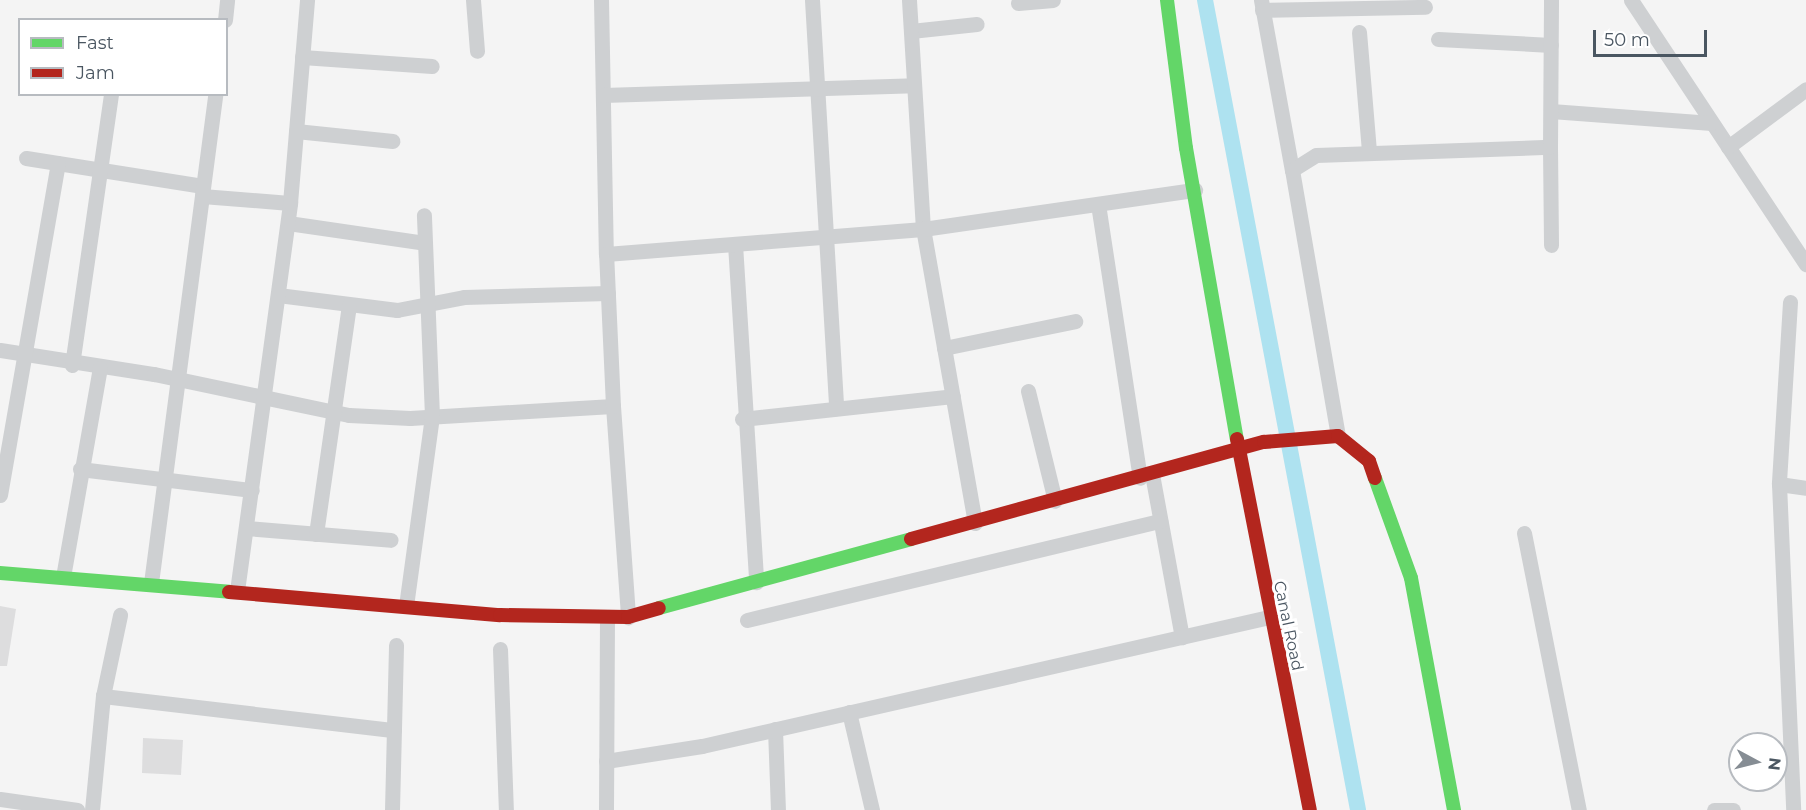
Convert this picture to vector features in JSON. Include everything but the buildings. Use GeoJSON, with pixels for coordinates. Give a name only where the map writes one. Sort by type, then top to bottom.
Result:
{"type":"FeatureCollection","features":[{"type":"Feature","properties":{"kind":"street"},"geometry":{"type":"LineString","coordinates":[[225,18],[227,0]]}},
{"type":"Feature","properties":{"kind":"street"},"geometry":{"type":"LineString","coordinates":[[237,591],[288,223],[307,0]]}},
{"type":"Feature","properties":{"kind":"street"},"geometry":{"type":"LineString","coordinates":[[473,0],[477,51]]}},
{"type":"Feature","properties":{"kind":"street"},"geometry":{"type":"LineString","coordinates":[[601,0],[606,254],[612,406],[628,617]]}},
{"type":"Feature","properties":{"kind":"street"},"geometry":{"type":"LineString","coordinates":[[812,0],[824,237],[836,408]]}},
{"type":"Feature","properties":{"kind":"street"},"geometry":{"type":"LineString","coordinates":[[909,0],[923,229],[975,523]]}},
{"type":"Feature","properties":{"kind":"street"},"geometry":{"type":"LineString","coordinates":[[1018,3],[1053,0]]}},
{"type":"Feature","properties":{"kind":"street","name":"Canal Road"},"geometry":{"type":"LineString","coordinates":[[1167,0],[1195,190],[1239,449],[1269,617],[1310,810]]}},
{"type":"Feature","properties":{"kind":"street"},"geometry":{"type":"LineString","coordinates":[[1551,0],[1551,245]]}},
{"type":"Feature","properties":{"kind":"street"},"geometry":{"type":"LineString","coordinates":[[1631,0],[1806,264]]}},
{"type":"Feature","properties":{"kind":"street"},"geometry":{"type":"LineString","coordinates":[[1338,436],[1262,5],[1425,7]]}},
{"type":"Feature","properties":{"kind":"street"},"geometry":{"type":"LineString","coordinates":[[911,31],[977,24]]}},
{"type":"Feature","properties":{"kind":"street"},"geometry":{"type":"LineString","coordinates":[[1359,32],[1369,151]]}},
{"type":"Feature","properties":{"kind":"street"},"geometry":{"type":"LineString","coordinates":[[1438,39],[1551,45]]}},
{"type":"Feature","properties":{"kind":"street"},"geometry":{"type":"LineString","coordinates":[[302,57],[432,66]]}},
{"type":"Feature","properties":{"kind":"street"},"geometry":{"type":"LineString","coordinates":[[603,95],[816,86],[915,85]]}},
{"type":"Feature","properties":{"kind":"street"},"geometry":{"type":"LineString","coordinates":[[1728,147],[1806,89]]}},
{"type":"Feature","properties":{"kind":"street"},"geometry":{"type":"LineString","coordinates":[[72,365],[102,170],[111,96]]}},
{"type":"Feature","properties":{"kind":"street"},"geometry":{"type":"LineString","coordinates":[[151,583],[215,96]]}},
{"type":"Feature","properties":{"kind":"street"},"geometry":{"type":"LineString","coordinates":[[1551,111],[1712,123]]}},
{"type":"Feature","properties":{"kind":"street"},"geometry":{"type":"LineString","coordinates":[[296,131],[392,141]]}},
{"type":"Feature","properties":{"kind":"street"},"geometry":{"type":"LineString","coordinates":[[1292,170],[1316,155],[1369,151],[1550,147]]}},
{"type":"Feature","properties":{"kind":"street"},"geometry":{"type":"LineString","coordinates":[[26,158],[102,170],[203,191],[290,203]]}},
{"type":"Feature","properties":{"kind":"street"},"geometry":{"type":"LineString","coordinates":[[0,495],[58,163]]}},
{"type":"Feature","properties":{"kind":"street"},"geometry":{"type":"LineString","coordinates":[[606,254],[923,229],[1195,190]]}},
{"type":"Feature","properties":{"kind":"street"},"geometry":{"type":"LineString","coordinates":[[1098,204],[1146,476],[1160,521],[1182,636]]}},
{"type":"Feature","properties":{"kind":"street"},"geometry":{"type":"LineString","coordinates":[[406,606],[432,416],[424,215]]}},
{"type":"Feature","properties":{"kind":"street"},"geometry":{"type":"LineString","coordinates":[[288,223],[425,243]]}},
{"type":"Feature","properties":{"kind":"street"},"geometry":{"type":"LineString","coordinates":[[735,244],[742,419],[756,582]]}},
{"type":"Feature","properties":{"kind":"street"},"geometry":{"type":"LineString","coordinates":[[278,295],[397,310],[464,297],[608,293]]}},
{"type":"Feature","properties":{"kind":"street"},"geometry":{"type":"LineString","coordinates":[[1790,302],[1779,484],[1793,810]]}},
{"type":"Feature","properties":{"kind":"street"},"geometry":{"type":"LineString","coordinates":[[316,534],[349,305]]}},
{"type":"Feature","properties":{"kind":"street"},"geometry":{"type":"LineString","coordinates":[[944,348],[1075,321]]}},
{"type":"Feature","properties":{"kind":"street"},"geometry":{"type":"LineString","coordinates":[[0,350],[25,352],[72,365],[100,368],[333,412],[432,416],[612,406]]}},
{"type":"Feature","properties":{"kind":"street"},"geometry":{"type":"LineString","coordinates":[[63,577],[80,469],[100,368]]}},
{"type":"Feature","properties":{"kind":"street"},"geometry":{"type":"LineString","coordinates":[[1028,391],[1055,501]]}},
{"type":"Feature","properties":{"kind":"street"},"geometry":{"type":"LineString","coordinates":[[742,419],[952,396]]}},
{"type":"Feature","properties":{"kind":"street"},"geometry":{"type":"LineString","coordinates":[[0,573],[151,583],[406,606],[628,617],[1264,442],[1314,435],[1338,436],[1369,461],[1411,578],[1454,810]]}},
{"type":"Feature","properties":{"kind":"street"},"geometry":{"type":"LineString","coordinates":[[80,469],[165,482],[252,490]]}},
{"type":"Feature","properties":{"kind":"street"},"geometry":{"type":"LineString","coordinates":[[1779,484],[1806,488]]}},
{"type":"Feature","properties":{"kind":"street"},"geometry":{"type":"LineString","coordinates":[[747,620],[1160,521]]}},
{"type":"Feature","properties":{"kind":"street"},"geometry":{"type":"LineString","coordinates":[[246,528],[391,540]]}},
{"type":"Feature","properties":{"kind":"street"},"geometry":{"type":"LineString","coordinates":[[1524,533],[1579,810]]}},
{"type":"Feature","properties":{"kind":"street"},"geometry":{"type":"LineString","coordinates":[[92,810],[103,696],[120,615]]}},
{"type":"Feature","properties":{"kind":"street"},"geometry":{"type":"LineString","coordinates":[[606,810],[607,617]]}},
{"type":"Feature","properties":{"kind":"street"},"geometry":{"type":"LineString","coordinates":[[606,761],[775,729],[1269,617]]}},
{"type":"Feature","properties":{"kind":"street"},"geometry":{"type":"LineString","coordinates":[[392,810],[396,645]]}},
{"type":"Feature","properties":{"kind":"street"},"geometry":{"type":"LineString","coordinates":[[500,649],[506,810]]}},
{"type":"Feature","properties":{"kind":"street"},"geometry":{"type":"LineString","coordinates":[[103,696],[394,730]]}},
{"type":"Feature","properties":{"kind":"street"},"geometry":{"type":"LineString","coordinates":[[849,712],[872,810]]}},
{"type":"Feature","properties":{"kind":"street"},"geometry":{"type":"LineString","coordinates":[[775,729],[778,810]]}},
{"type":"Feature","properties":{"kind":"street"},"geometry":{"type":"LineString","coordinates":[[0,799],[77,810]]}},
{"type":"Feature","properties":{"kind":"street"},"geometry":{"type":"LineString","coordinates":[[1713,810],[1733,810]]}},
{"type":"Feature","properties":{"kind":"waterway"},"geometry":{"type":"LineString","coordinates":[[1205,0],[1358,810]]}},
{"type":"Feature","properties":{"kind":"traffic: fast"},"geometry":{"type":"LineString","coordinates":[[1167,0],[1186,148],[1237,439]]}},
{"type":"Feature","properties":{"kind":"traffic: fast"},"geometry":{"type":"LineString","coordinates":[[1375,478],[1411,578],[1454,810]]}},
{"type":"Feature","properties":{"kind":"traffic: fast"},"geometry":{"type":"LineString","coordinates":[[659,608],[911,539]]}},
{"type":"Feature","properties":{"kind":"traffic: fast"},"geometry":{"type":"LineString","coordinates":[[0,573],[229,592]]}},
{"type":"Feature","properties":{"kind":"traffic: jam"},"geometry":{"type":"LineString","coordinates":[[911,539],[1264,442],[1338,436],[1369,461],[1375,478]]}},
{"type":"Feature","properties":{"kind":"traffic: jam"},"geometry":{"type":"LineString","coordinates":[[1237,439],[1310,810]]}},
{"type":"Feature","properties":{"kind":"traffic: jam"},"geometry":{"type":"LineString","coordinates":[[229,592],[500,615],[628,617],[659,608]]}}]}
